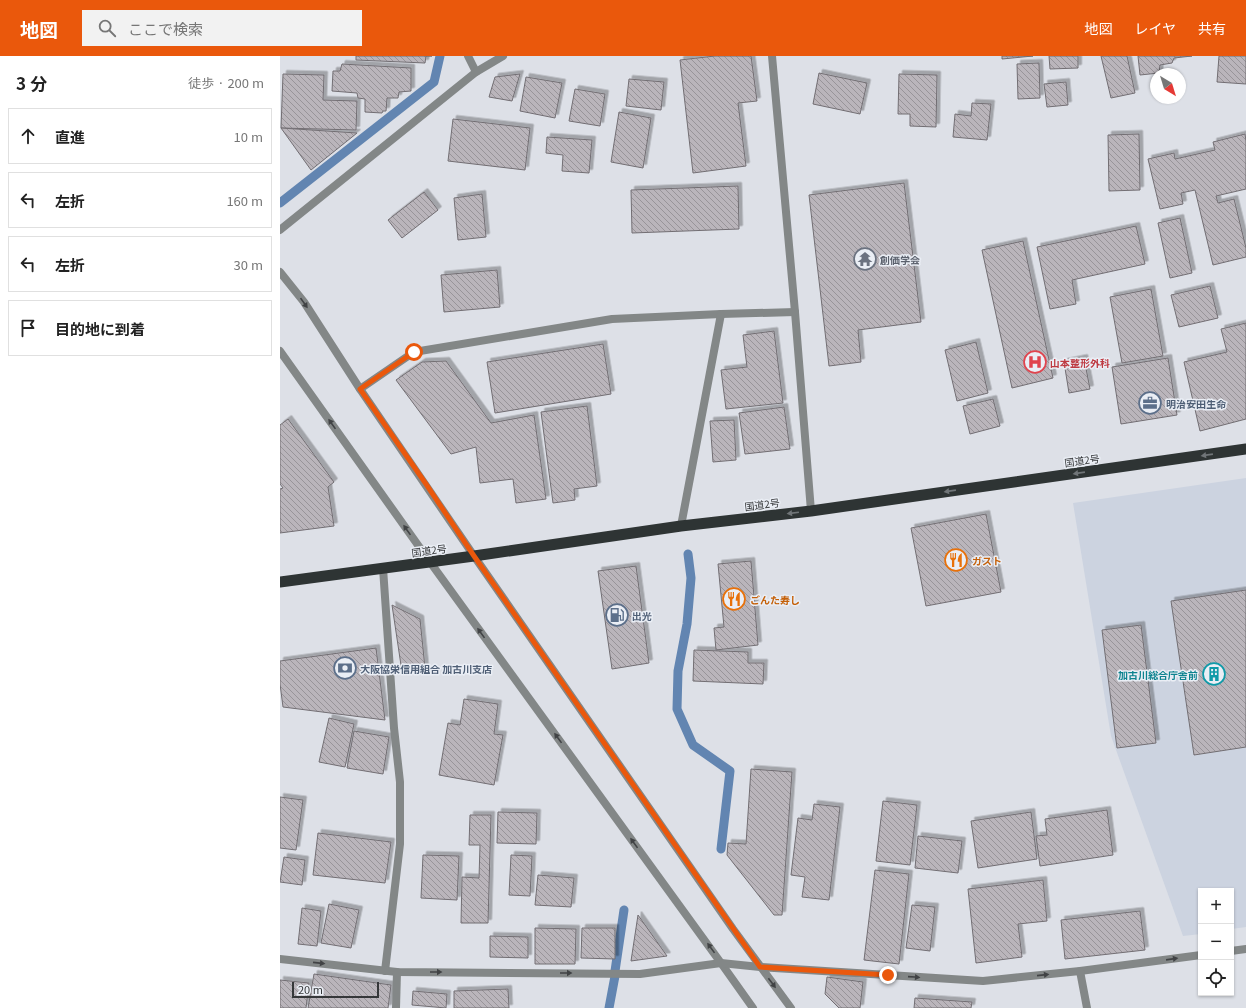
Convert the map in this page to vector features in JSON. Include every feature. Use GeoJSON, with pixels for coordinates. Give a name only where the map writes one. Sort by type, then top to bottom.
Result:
{"type":"FeatureCollection","features":[{"type":"Feature","properties":{"kind":"highway","name":"国道2号"},"geometry":{"type":"LineString","coordinates":[[280,582],[682,526],[811,511],[1246,449]]}},
{"type":"Feature","properties":{"kind":"street"},"geometry":{"type":"LineString","coordinates":[[468,56],[476,72]]}},
{"type":"Feature","properties":{"kind":"street"},"geometry":{"type":"LineString","coordinates":[[280,230],[476,72],[503,56]]}},
{"type":"Feature","properties":{"kind":"street"},"geometry":{"type":"LineString","coordinates":[[772,56],[811,511]]}},
{"type":"Feature","properties":{"kind":"street"},"geometry":{"type":"LineString","coordinates":[[280,272],[304,302],[360,389],[474,556],[760,967],[791,1008]]}},
{"type":"Feature","properties":{"kind":"street"},"geometry":{"type":"LineString","coordinates":[[360,389],[414,352],[612,319],[795,312]]}},
{"type":"Feature","properties":{"kind":"street"},"geometry":{"type":"LineString","coordinates":[[682,526],[721,314]]}},
{"type":"Feature","properties":{"kind":"street"},"geometry":{"type":"LineString","coordinates":[[280,351],[430,562],[753,1008]]}},
{"type":"Feature","properties":{"kind":"street"},"geometry":{"type":"LineString","coordinates":[[382,568],[394,728],[400,782],[400,844],[385,971]]}},
{"type":"Feature","properties":{"kind":"street"},"geometry":{"type":"LineString","coordinates":[[1234,951],[1246,949]]}},
{"type":"Feature","properties":{"kind":"street"},"geometry":{"type":"LineString","coordinates":[[280,959],[397,972],[640,974],[721,963],[983,982],[1198,955]]}},
{"type":"Feature","properties":{"kind":"street"},"geometry":{"type":"LineString","coordinates":[[1080,971],[1087,1008]]}},
{"type":"Feature","properties":{"kind":"street"},"geometry":{"type":"LineString","coordinates":[[396,1008],[397,972]]}},
{"type":"Feature","properties":{"kind":"shaded area"},"geometry":{"type":"Polygon","coordinates":[[[1246,478],[1246,927],[1234,929],[1234,888],[1198,888],[1198,934],[1183,936],[1111,736],[1073,503],[1246,478]]]}},
{"type":"Feature","properties":{"kind":"building"},"geometry":{"type":"Polygon","coordinates":[[[356,56],[426,56],[425,63],[356,60],[356,56]]]}},
{"type":"Feature","properties":{"kind":"building"},"geometry":{"type":"Polygon","coordinates":[[[715,56],[751,56],[757,101],[738,103],[746,166],[693,173],[680,60],[715,56]]]}},
{"type":"Feature","properties":{"kind":"building"},"geometry":{"type":"Polygon","coordinates":[[[1002,56],[1033,56],[1002,59],[1002,56]]]}},
{"type":"Feature","properties":{"kind":"building"},"geometry":{"type":"Polygon","coordinates":[[[1049,56],[1078,56],[1078,68],[1050,69],[1049,56]]]}},
{"type":"Feature","properties":{"kind":"building"},"geometry":{"type":"Polygon","coordinates":[[[1101,56],[1127,56],[1135,93],[1111,98],[1101,56]]]}},
{"type":"Feature","properties":{"kind":"building"},"geometry":{"type":"Polygon","coordinates":[[[1138,56],[1192,56],[1174,58],[1172,63],[1160,65],[1160,68],[1150,68],[1150,74],[1140,75],[1138,56]]]}},
{"type":"Feature","properties":{"kind":"building"},"geometry":{"type":"Polygon","coordinates":[[[1219,56],[1246,56],[1246,84],[1217,82],[1219,56]]]}},
{"type":"Feature","properties":{"kind":"building"},"geometry":{"type":"Polygon","coordinates":[[[1039,63],[1040,98],[1018,99],[1017,64],[1039,63]]]}},
{"type":"Feature","properties":{"kind":"building"},"geometry":{"type":"Polygon","coordinates":[[[342,64],[411,68],[411,91],[399,92],[398,98],[387,98],[386,111],[383,111],[382,113],[365,112],[365,99],[358,98],[357,93],[332,91],[333,71],[340,71],[342,64]]]}},
{"type":"Feature","properties":{"kind":"building"},"geometry":{"type":"Polygon","coordinates":[[[819,73],[867,83],[860,114],[813,104],[819,73]]]}},
{"type":"Feature","properties":{"kind":"building"},"geometry":{"type":"Polygon","coordinates":[[[283,74],[324,75],[323,100],[357,101],[356,130],[281,128],[283,74]]]}},
{"type":"Feature","properties":{"kind":"building"},"geometry":{"type":"Polygon","coordinates":[[[520,74],[512,101],[489,97],[495,77],[520,74]]]}},
{"type":"Feature","properties":{"kind":"building"},"geometry":{"type":"Polygon","coordinates":[[[899,74],[937,75],[936,127],[910,126],[910,114],[898,114],[899,74]]]}},
{"type":"Feature","properties":{"kind":"building"},"geometry":{"type":"Polygon","coordinates":[[[526,77],[562,83],[555,118],[520,111],[526,77]]]}},
{"type":"Feature","properties":{"kind":"building"},"geometry":{"type":"Polygon","coordinates":[[[629,79],[664,82],[661,110],[626,106],[629,79]]]}},
{"type":"Feature","properties":{"kind":"building"},"geometry":{"type":"Polygon","coordinates":[[[1066,82],[1068,105],[1047,107],[1044,84],[1066,82]]]}},
{"type":"Feature","properties":{"kind":"building"},"geometry":{"type":"Polygon","coordinates":[[[575,89],[605,94],[600,126],[569,121],[575,89]]]}},
{"type":"Feature","properties":{"kind":"building"},"geometry":{"type":"Polygon","coordinates":[[[972,103],[991,104],[987,140],[953,137],[955,114],[971,116],[972,103]]]}},
{"type":"Feature","properties":{"kind":"building"},"geometry":{"type":"Polygon","coordinates":[[[619,112],[651,118],[643,168],[611,162],[619,112]]]}},
{"type":"Feature","properties":{"kind":"building"},"geometry":{"type":"Polygon","coordinates":[[[453,119],[530,128],[525,170],[448,161],[453,119]]]}},
{"type":"Feature","properties":{"kind":"building"},"geometry":{"type":"Polygon","coordinates":[[[281,128],[357,133],[311,170],[281,128]]]}},
{"type":"Feature","properties":{"kind":"building"},"geometry":{"type":"Polygon","coordinates":[[[1139,134],[1140,190],[1109,191],[1108,135],[1139,134]]]}},
{"type":"Feature","properties":{"kind":"building"},"geometry":{"type":"Polygon","coordinates":[[[1245,134],[1246,189],[1216,196],[1218,203],[1234,199],[1246,248],[1246,257],[1213,265],[1195,190],[1181,193],[1183,204],[1160,209],[1148,159],[1174,153],[1175,159],[1215,150],[1213,142],[1245,134]]]}},
{"type":"Feature","properties":{"kind":"building"},"geometry":{"type":"Polygon","coordinates":[[[547,137],[592,140],[589,173],[562,171],[563,155],[546,153],[547,137]]]}},
{"type":"Feature","properties":{"kind":"building","name":"創価学会"},"geometry":{"type":"Polygon","coordinates":[[[904,183],[921,322],[858,330],[861,362],[829,366],[809,195],[904,183]]]}},
{"type":"Feature","properties":{"kind":"building"},"geometry":{"type":"Polygon","coordinates":[[[738,186],[739,229],[632,233],[631,190],[738,186]]]}},
{"type":"Feature","properties":{"kind":"building"},"geometry":{"type":"Polygon","coordinates":[[[424,192],[438,210],[402,238],[388,220],[424,192]]]}},
{"type":"Feature","properties":{"kind":"building"},"geometry":{"type":"Polygon","coordinates":[[[482,194],[486,237],[458,240],[454,198],[482,194]]]}},
{"type":"Feature","properties":{"kind":"building"},"geometry":{"type":"Polygon","coordinates":[[[1180,218],[1192,273],[1170,278],[1158,223],[1180,218]]]}},
{"type":"Feature","properties":{"kind":"building"},"geometry":{"type":"Polygon","coordinates":[[[1136,226],[1145,264],[1072,280],[1076,304],[1050,309],[1037,247],[1136,226]]]}},
{"type":"Feature","properties":{"kind":"building"},"geometry":{"type":"Polygon","coordinates":[[[1023,241],[1053,378],[1012,388],[982,250],[1023,241]]]}},
{"type":"Feature","properties":{"kind":"building"},"geometry":{"type":"Polygon","coordinates":[[[497,270],[500,307],[444,312],[441,275],[497,270]]]}},
{"type":"Feature","properties":{"kind":"building"},"geometry":{"type":"Polygon","coordinates":[[[1210,286],[1218,318],[1179,327],[1171,295],[1210,286]]]}},
{"type":"Feature","properties":{"kind":"building"},"geometry":{"type":"Polygon","coordinates":[[[1151,289],[1163,356],[1122,363],[1110,297],[1151,289]]]}},
{"type":"Feature","properties":{"kind":"building"},"geometry":{"type":"Polygon","coordinates":[[[1246,323],[1246,419],[1200,431],[1184,362],[1227,352],[1221,329],[1246,323]]]}},
{"type":"Feature","properties":{"kind":"building"},"geometry":{"type":"Polygon","coordinates":[[[774,331],[783,403],[726,409],[721,370],[747,367],[743,335],[774,331]]]}},
{"type":"Feature","properties":{"kind":"building"},"geometry":{"type":"Polygon","coordinates":[[[976,342],[988,393],[957,401],[945,350],[976,342]]]}},
{"type":"Feature","properties":{"kind":"building"},"geometry":{"type":"Polygon","coordinates":[[[603,344],[611,394],[495,413],[487,362],[603,344]]]}},
{"type":"Feature","properties":{"kind":"building"},"geometry":{"type":"Polygon","coordinates":[[[1084,358],[1090,389],[1069,393],[1064,362],[1084,358]]]}},
{"type":"Feature","properties":{"kind":"building"},"geometry":{"type":"Polygon","coordinates":[[[1168,358],[1177,415],[1121,424],[1112,367],[1168,358]]]}},
{"type":"Feature","properties":{"kind":"building"},"geometry":{"type":"Polygon","coordinates":[[[446,361],[491,423],[534,415],[546,499],[516,503],[513,479],[480,483],[476,447],[451,454],[396,380],[422,362],[446,361]]]}},
{"type":"Feature","properties":{"kind":"building"},"geometry":{"type":"Polygon","coordinates":[[[993,399],[1000,426],[970,434],[963,406],[993,399]]]}},
{"type":"Feature","properties":{"kind":"building"},"geometry":{"type":"Polygon","coordinates":[[[587,406],[597,486],[574,489],[575,500],[553,503],[541,412],[587,406]]]}},
{"type":"Feature","properties":{"kind":"building"},"geometry":{"type":"Polygon","coordinates":[[[784,407],[790,449],[745,454],[739,413],[784,407]]]}},
{"type":"Feature","properties":{"kind":"building"},"geometry":{"type":"Polygon","coordinates":[[[288,419],[334,482],[328,487],[334,526],[280,533],[280,489],[283,488],[280,484],[280,425],[288,419]]]}},
{"type":"Feature","properties":{"kind":"building"},"geometry":{"type":"Polygon","coordinates":[[[734,420],[736,460],[713,462],[710,421],[734,420]]]}},
{"type":"Feature","properties":{"kind":"building","name":"ガスト"},"geometry":{"type":"Polygon","coordinates":[[[986,514],[1001,592],[926,606],[911,528],[986,514]]]}},
{"type":"Feature","properties":{"kind":"building"},"geometry":{"type":"Polygon","coordinates":[[[751,561],[758,645],[716,650],[714,628],[724,627],[718,564],[751,561]]]}},
{"type":"Feature","properties":{"kind":"building"},"geometry":{"type":"Polygon","coordinates":[[[636,566],[649,663],[612,669],[598,571],[636,566]]]}},
{"type":"Feature","properties":{"kind":"building","name":"加古川総合庁舎前"},"geometry":{"type":"Polygon","coordinates":[[[1246,590],[1246,747],[1194,755],[1171,601],[1246,590]]]}},
{"type":"Feature","properties":{"kind":"building"},"geometry":{"type":"Polygon","coordinates":[[[392,605],[420,619],[425,668],[402,672],[392,605]]]}},
{"type":"Feature","properties":{"kind":"building"},"geometry":{"type":"Polygon","coordinates":[[[1141,625],[1156,743],[1117,748],[1102,630],[1141,625]]]}},
{"type":"Feature","properties":{"kind":"building"},"geometry":{"type":"Polygon","coordinates":[[[376,648],[385,720],[283,707],[280,684],[280,661],[376,648]]]}},
{"type":"Feature","properties":{"kind":"building"},"geometry":{"type":"Polygon","coordinates":[[[694,650],[748,652],[748,663],[764,663],[763,684],[693,681],[694,650]]]}},
{"type":"Feature","properties":{"kind":"building"},"geometry":{"type":"Polygon","coordinates":[[[464,699],[498,704],[494,734],[503,735],[494,785],[439,775],[448,723],[460,725],[464,699]]]}},
{"type":"Feature","properties":{"kind":"building"},"geometry":{"type":"Polygon","coordinates":[[[329,718],[354,724],[345,767],[319,762],[329,718]]]}},
{"type":"Feature","properties":{"kind":"building"},"geometry":{"type":"Polygon","coordinates":[[[354,731],[389,737],[383,774],[347,768],[354,731]]]}},
{"type":"Feature","properties":{"kind":"building"},"geometry":{"type":"Polygon","coordinates":[[[751,769],[792,772],[782,915],[774,915],[727,855],[728,843],[746,844],[751,769]]]}},
{"type":"Feature","properties":{"kind":"building"},"geometry":{"type":"Polygon","coordinates":[[[280,797],[303,800],[296,850],[280,848],[280,797]]]}},
{"type":"Feature","properties":{"kind":"building"},"geometry":{"type":"Polygon","coordinates":[[[883,801],[917,805],[910,865],[876,861],[883,801]]]}},
{"type":"Feature","properties":{"kind":"building"},"geometry":{"type":"Polygon","coordinates":[[[814,804],[840,807],[829,900],[802,897],[805,877],[791,875],[798,818],[812,820],[814,804]]]}},
{"type":"Feature","properties":{"kind":"building"},"geometry":{"type":"Polygon","coordinates":[[[1107,810],[1113,855],[1040,866],[1036,836],[1047,835],[1045,819],[1107,810]]]}},
{"type":"Feature","properties":{"kind":"building"},"geometry":{"type":"Polygon","coordinates":[[[498,812],[537,813],[536,844],[497,843],[498,812]]]}},
{"type":"Feature","properties":{"kind":"building"},"geometry":{"type":"Polygon","coordinates":[[[1031,812],[1037,859],[978,868],[971,821],[1031,812]]]}},
{"type":"Feature","properties":{"kind":"building"},"geometry":{"type":"Polygon","coordinates":[[[470,815],[491,815],[488,923],[461,923],[462,877],[479,878],[480,845],[469,845],[470,815]]]}},
{"type":"Feature","properties":{"kind":"building"},"geometry":{"type":"Polygon","coordinates":[[[318,833],[391,842],[385,883],[313,875],[318,833]]]}},
{"type":"Feature","properties":{"kind":"building"},"geometry":{"type":"Polygon","coordinates":[[[918,836],[962,841],[958,873],[915,868],[918,836]]]}},
{"type":"Feature","properties":{"kind":"building"},"geometry":{"type":"Polygon","coordinates":[[[423,855],[459,856],[457,900],[421,898],[423,855]]]}},
{"type":"Feature","properties":{"kind":"building"},"geometry":{"type":"Polygon","coordinates":[[[511,855],[532,856],[530,896],[509,895],[511,855]]]}},
{"type":"Feature","properties":{"kind":"building"},"geometry":{"type":"Polygon","coordinates":[[[284,857],[305,860],[302,885],[280,882],[284,857]]]}},
{"type":"Feature","properties":{"kind":"building"},"geometry":{"type":"Polygon","coordinates":[[[875,870],[909,874],[899,964],[864,960],[875,870]]]}},
{"type":"Feature","properties":{"kind":"building"},"geometry":{"type":"Polygon","coordinates":[[[538,875],[574,878],[571,907],[535,905],[538,875]]]}},
{"type":"Feature","properties":{"kind":"building"},"geometry":{"type":"Polygon","coordinates":[[[1043,880],[1047,921],[1018,924],[1022,957],[976,963],[968,889],[1043,880]]]}},
{"type":"Feature","properties":{"kind":"building"},"geometry":{"type":"Polygon","coordinates":[[[329,904],[359,910],[351,948],[321,943],[329,904]]]}},
{"type":"Feature","properties":{"kind":"building"},"geometry":{"type":"Polygon","coordinates":[[[912,905],[935,907],[930,951],[906,948],[912,905]]]}},
{"type":"Feature","properties":{"kind":"building"},"geometry":{"type":"Polygon","coordinates":[[[302,908],[321,911],[317,946],[298,944],[302,908]]]}},
{"type":"Feature","properties":{"kind":"building"},"geometry":{"type":"Polygon","coordinates":[[[1140,911],[1145,950],[1065,959],[1061,920],[1140,911]]]}},
{"type":"Feature","properties":{"kind":"building"},"geometry":{"type":"Polygon","coordinates":[[[638,915],[667,956],[631,961],[638,915]]]}},
{"type":"Feature","properties":{"kind":"building"},"geometry":{"type":"Polygon","coordinates":[[[535,928],[576,929],[575,964],[535,964],[535,928]]]}},
{"type":"Feature","properties":{"kind":"building"},"geometry":{"type":"Polygon","coordinates":[[[582,928],[615,928],[615,959],[581,958],[582,928]]]}},
{"type":"Feature","properties":{"kind":"building"},"geometry":{"type":"Polygon","coordinates":[[[490,936],[528,937],[528,958],[490,957],[490,936]]]}},
{"type":"Feature","properties":{"kind":"building"},"geometry":{"type":"Polygon","coordinates":[[[314,974],[391,985],[388,1008],[308,1008],[314,974]]]}},
{"type":"Feature","properties":{"kind":"building"},"geometry":{"type":"Polygon","coordinates":[[[827,977],[863,982],[860,1008],[839,1008],[825,994],[827,977]]]}},
{"type":"Feature","properties":{"kind":"building"},"geometry":{"type":"Polygon","coordinates":[[[280,980],[309,983],[306,1008],[280,1008],[280,980]]]}},
{"type":"Feature","properties":{"kind":"building"},"geometry":{"type":"Polygon","coordinates":[[[508,989],[509,1008],[454,1008],[454,991],[508,989]]]}},
{"type":"Feature","properties":{"kind":"building"},"geometry":{"type":"Polygon","coordinates":[[[413,991],[447,994],[446,1008],[412,1005],[413,991]]]}},
{"type":"Feature","properties":{"kind":"building"},"geometry":{"type":"Polygon","coordinates":[[[915,998],[972,1002],[971,1008],[914,1008],[915,998]]]}},
{"type":"Feature","properties":{"kind":"waterway"},"geometry":{"type":"LineString","coordinates":[[280,203],[434,82],[440,56]]}},
{"type":"Feature","properties":{"kind":"waterway"},"geometry":{"type":"LineString","coordinates":[[688,554],[691,578],[687,624],[678,671],[677,709],[693,745],[730,771],[721,849]]}},
{"type":"Feature","properties":{"kind":"waterway"},"geometry":{"type":"LineString","coordinates":[[615,971],[624,910]]}},
{"type":"Feature","properties":{"kind":"waterway"},"geometry":{"type":"LineString","coordinates":[[609,1008],[615,976]]}},
{"type":"Feature","properties":{"kind":"place","name":"創価学会"},"geometry":{"type":"Point","coordinates":[865,259]}},
{"type":"Feature","properties":{"kind":"place","name":"山本整形外科"},"geometry":{"type":"Point","coordinates":[1035,362]}},
{"type":"Feature","properties":{"kind":"place","name":"明治安田生命"},"geometry":{"type":"Point","coordinates":[1150,403]}},
{"type":"Feature","properties":{"kind":"place","name":"ガスト"},"geometry":{"type":"Point","coordinates":[956,560]}},
{"type":"Feature","properties":{"kind":"place","name":"ごんた寿し"},"geometry":{"type":"Point","coordinates":[734,599]}},
{"type":"Feature","properties":{"kind":"place","name":"出光"},"geometry":{"type":"Point","coordinates":[617,615]}},
{"type":"Feature","properties":{"kind":"place","name":"大阪協栄信用組合 加古川支店"},"geometry":{"type":"Point","coordinates":[345,668]}},
{"type":"Feature","properties":{"kind":"place","name":"加古川総合庁舎前"},"geometry":{"type":"Point","coordinates":[1214,674]}},
{"type":"Feature","properties":{"kind":"route"},"geometry":{"type":"LineString","coordinates":[[414,352],[360,389],[474,556],[760,967],[888,975]]}}]}
